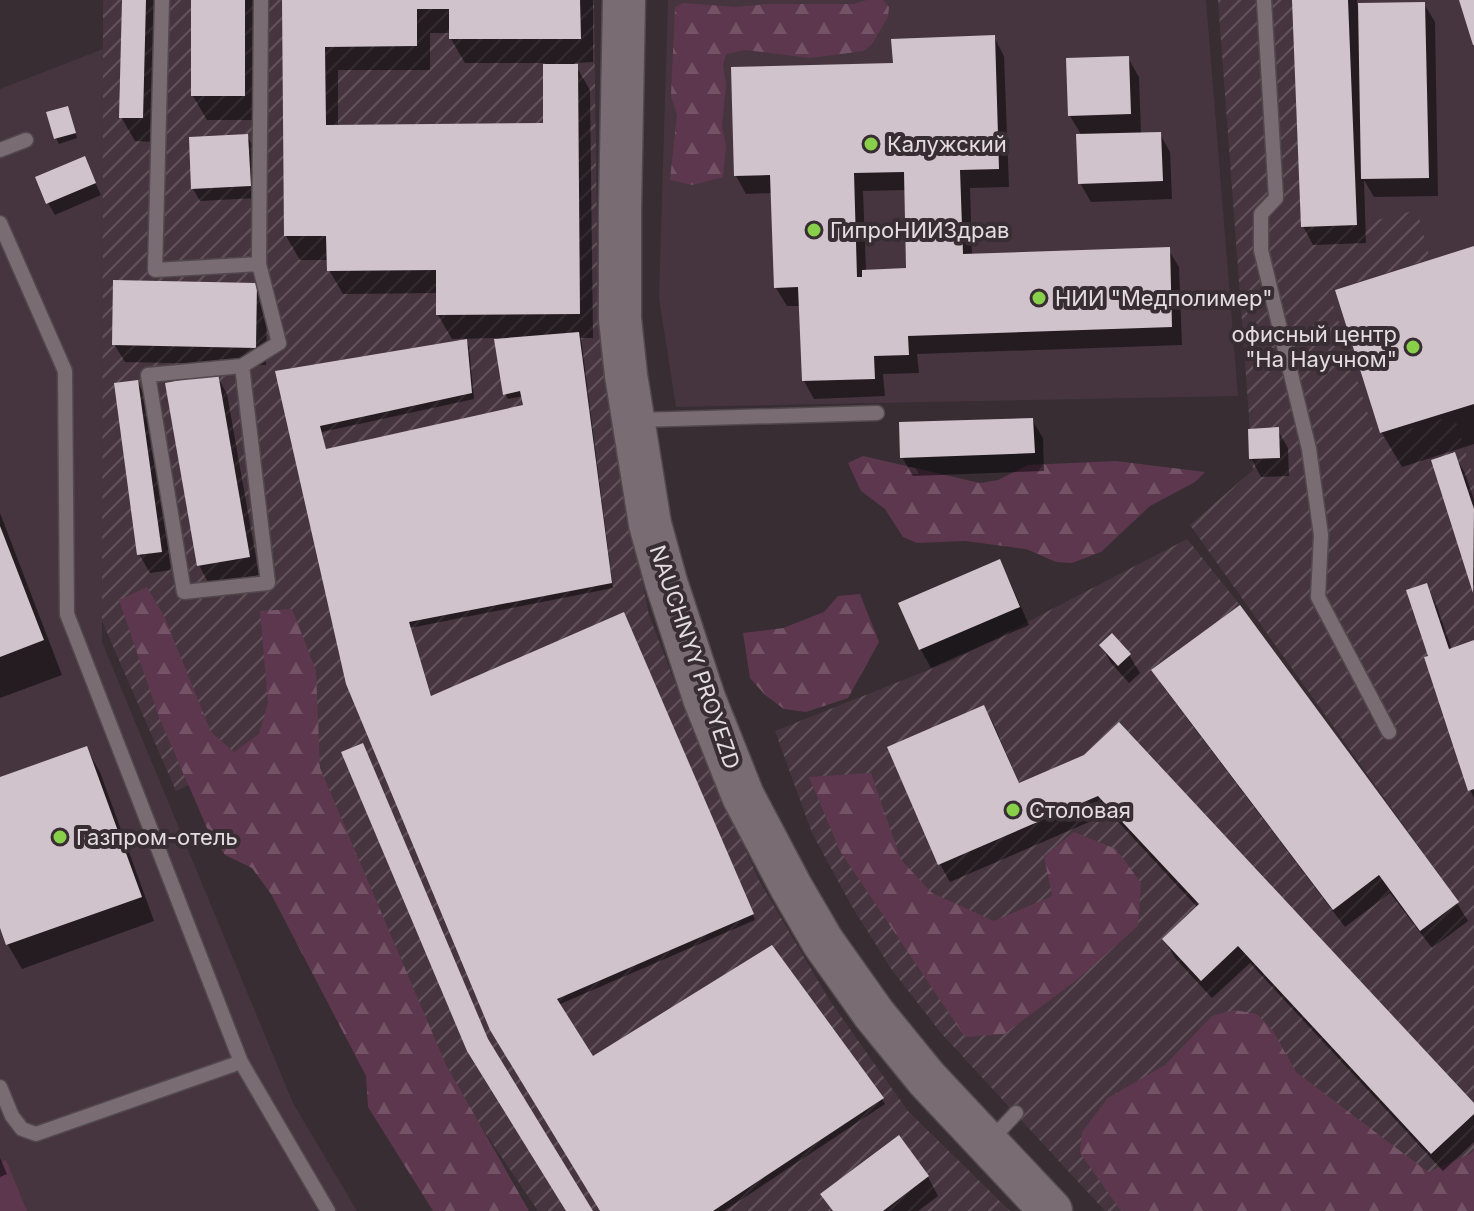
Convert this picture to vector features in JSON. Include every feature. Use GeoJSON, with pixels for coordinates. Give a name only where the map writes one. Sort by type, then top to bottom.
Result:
{"type":"FeatureCollection","features":[{"type":"Feature","properties":{"kind":"street","name":"NAUCHNYY PROYEZD"},"geometry":{"type":"LineString","coordinates":[[624,0],[620,319],[626,375],[650,524],[704,698],[743,796],[791,887],[832,954],[927,1079],[1051,1211]]}},
{"type":"Feature","properties":{"kind":"lane"},"geometry":{"type":"LineString","coordinates":[[162,0],[155,270],[259,264]]}},
{"type":"Feature","properties":{"kind":"lane"},"geometry":{"type":"LineString","coordinates":[[242,366],[268,583],[184,592],[148,375],[242,366],[279,343],[259,264],[261,0]]}},
{"type":"Feature","properties":{"kind":"lane"},"geometry":{"type":"LineString","coordinates":[[1264,0],[1276,198],[1261,214],[1261,250],[1309,449],[1321,535],[1318,597],[1389,732]]}},
{"type":"Feature","properties":{"kind":"lane"},"geometry":{"type":"LineString","coordinates":[[0,150],[26,140]]}},
{"type":"Feature","properties":{"kind":"lane"},"geometry":{"type":"LineString","coordinates":[[0,223],[65,371],[67,614],[241,1062],[328,1211]]}},
{"type":"Feature","properties":{"kind":"lane"},"geometry":{"type":"LineString","coordinates":[[634,420],[877,413]]}},
{"type":"Feature","properties":{"kind":"lane"},"geometry":{"type":"LineString","coordinates":[[0,1087],[12,1116],[22,1129],[36,1134],[241,1062]]}},
{"type":"Feature","properties":{"kind":"lane"},"geometry":{"type":"LineString","coordinates":[[987,1144],[1016,1113]]}},
{"type":"Feature","properties":{"kind":"shaded area"},"geometry":{"type":"Polygon","coordinates":[[[103,0],[594,0],[598,321],[619,466],[649,615],[701,751],[760,882],[830,1001],[908,1111],[1010,1211],[538,1211],[424,1042],[302,734],[176,791],[102,621],[103,0]]]}},
{"type":"Feature","properties":{"kind":"shaded area"},"geometry":{"type":"Polygon","coordinates":[[[668,0],[1206,0],[1238,396],[676,407],[659,298],[668,0]]]}},
{"type":"Feature","properties":{"kind":"shaded area"},"geometry":{"type":"Polygon","coordinates":[[[1218,0],[1348,0],[1357,225],[1417,210],[1430,259],[1329,291],[1376,439],[1454,415],[1474,479],[1474,1211],[1105,1211],[941,1033],[892,970],[851,905],[812,833],[775,731],[956,659],[1187,539],[1240,605],[1427,858],[1190,525],[1253,470],[1218,0]]]}},
{"type":"Feature","properties":{"kind":"shaded area"},"geometry":{"type":"Polygon","coordinates":[[[1348,0],[1474,0],[1474,479],[1454,415],[1376,439],[1329,291],[1429,259],[1357,226],[1348,0]]]}},
{"type":"Feature","properties":{"kind":"shaded area"},"geometry":{"type":"Polygon","coordinates":[[[103,49],[102,642],[293,1103],[357,1211],[0,1211],[0,89],[103,49]]]}},
{"type":"Feature","properties":{"kind":"green space"},"geometry":{"type":"Polygon","coordinates":[[[883,0],[889,7],[888,17],[872,44],[864,51],[810,58],[746,50],[726,54],[723,65],[726,85],[722,127],[726,146],[723,177],[692,185],[670,180],[677,115],[671,96],[675,7],[683,3],[736,7],[853,4],[883,0]]]}},
{"type":"Feature","properties":{"kind":"green space"},"geometry":{"type":"Polygon","coordinates":[[[863,456],[980,483],[998,480],[1028,465],[1116,461],[1205,472],[1195,482],[1150,506],[1101,552],[1072,563],[1056,562],[1026,549],[965,541],[917,543],[903,537],[885,509],[861,491],[848,463],[863,456]]]}},
{"type":"Feature","properties":{"kind":"green space"},"geometry":{"type":"Polygon","coordinates":[[[147,587],[164,616],[211,732],[234,752],[259,734],[268,703],[260,611],[292,609],[316,671],[320,768],[446,1065],[529,1211],[433,1211],[368,1107],[366,1076],[271,894],[252,868],[225,855],[207,828],[159,717],[119,600],[147,587]]]}},
{"type":"Feature","properties":{"kind":"green space"},"geometry":{"type":"Polygon","coordinates":[[[860,594],[879,642],[848,698],[806,712],[784,709],[765,695],[750,678],[743,633],[783,628],[824,612],[838,596],[860,594]]]}},
{"type":"Feature","properties":{"kind":"green space"},"geometry":{"type":"Polygon","coordinates":[[[871,773],[901,860],[932,893],[994,921],[1052,896],[1044,856],[1074,832],[1116,849],[1141,883],[1138,926],[1073,983],[1004,1034],[965,1037],[840,851],[809,777],[871,773]]]}},
{"type":"Feature","properties":{"kind":"green space"},"geometry":{"type":"Polygon","coordinates":[[[1234,1010],[1257,1014],[1273,1031],[1296,1072],[1428,1172],[1474,1150],[1474,1211],[1121,1211],[1080,1153],[1082,1132],[1108,1098],[1165,1065],[1212,1016],[1234,1010]]]}},
{"type":"Feature","properties":{"kind":"green space"},"geometry":{"type":"Polygon","coordinates":[[[6,1160],[27,1211],[0,1211],[0,1163],[6,1160]]]}},
{"type":"Feature","properties":{"kind":"building"},"geometry":{"type":"Polygon","coordinates":[[[122,0],[146,0],[143,118],[119,118],[122,0]]]}},
{"type":"Feature","properties":{"kind":"building"},"geometry":{"type":"Polygon","coordinates":[[[191,0],[245,0],[245,96],[191,96],[191,0]]]}},
{"type":"Feature","properties":{"kind":"building"},"geometry":{"type":"Polygon","coordinates":[[[282,0],[580,0],[581,39],[449,39],[449,9],[417,9],[417,46],[325,47],[326,125],[543,123],[543,64],[578,64],[580,314],[436,315],[436,270],[327,271],[326,236],[284,236],[282,0]]]}},
{"type":"Feature","properties":{"kind":"building"},"geometry":{"type":"Polygon","coordinates":[[[1292,0],[1348,0],[1357,225],[1301,227],[1292,0]]]}},
{"type":"Feature","properties":{"kind":"building"},"geometry":{"type":"Polygon","coordinates":[[[1459,0],[1474,0],[1474,45],[1473,45],[1459,0]]]}},
{"type":"Feature","properties":{"kind":"building"},"geometry":{"type":"Polygon","coordinates":[[[1425,2],[1429,178],[1361,179],[1358,3],[1425,2]]]}},
{"type":"Feature","properties":{"kind":"building"},"geometry":{"type":"Polygon","coordinates":[[[995,35],[999,169],[960,170],[963,254],[1170,247],[1172,327],[908,336],[909,355],[874,356],[875,379],[802,381],[798,287],[774,288],[770,175],[734,176],[731,67],[893,63],[891,39],[995,35]],[[904,172],[854,173],[857,277],[862,277],[862,270],[906,268],[904,172]]]}},
{"type":"Feature","properties":{"kind":"building"},"geometry":{"type":"Polygon","coordinates":[[[1129,56],[1131,114],[1068,116],[1066,58],[1129,56]]]}},
{"type":"Feature","properties":{"kind":"building"},"geometry":{"type":"Polygon","coordinates":[[[68,106],[76,133],[54,139],[46,112],[68,106]]]}},
{"type":"Feature","properties":{"kind":"building"},"geometry":{"type":"Polygon","coordinates":[[[1161,132],[1163,181],[1078,184],[1076,134],[1161,132]]]}},
{"type":"Feature","properties":{"kind":"building"},"geometry":{"type":"Polygon","coordinates":[[[248,134],[251,186],[191,189],[189,137],[248,134]]]}},
{"type":"Feature","properties":{"kind":"building"},"geometry":{"type":"Polygon","coordinates":[[[85,156],[96,183],[46,204],[35,177],[85,156]]]}},
{"type":"Feature","properties":{"kind":"building","name":"офисный центр \"На Научном\""},"geometry":{"type":"Polygon","coordinates":[[[1474,246],[1474,404],[1380,433],[1335,290],[1474,246]]]}},
{"type":"Feature","properties":{"kind":"building"},"geometry":{"type":"Polygon","coordinates":[[[113,280],[257,283],[256,348],[112,345],[113,280]]]}},
{"type":"Feature","properties":{"kind":"building"},"geometry":{"type":"Polygon","coordinates":[[[579,332],[612,583],[409,622],[431,696],[624,612],[754,914],[557,999],[593,1056],[772,945],[884,1098],[713,1211],[600,1211],[490,1030],[346,684],[275,371],[467,339],[472,393],[320,426],[326,449],[523,405],[520,391],[503,395],[494,339],[579,332]]]}},
{"type":"Feature","properties":{"kind":"building"},"geometry":{"type":"Polygon","coordinates":[[[218,373],[250,557],[197,566],[165,383],[218,373]]]}},
{"type":"Feature","properties":{"kind":"building"},"geometry":{"type":"Polygon","coordinates":[[[138,380],[162,552],[137,555],[114,383],[138,380]]]}},
{"type":"Feature","properties":{"kind":"building"},"geometry":{"type":"Polygon","coordinates":[[[1033,418],[1035,453],[900,458],[899,422],[1033,418]]]}},
{"type":"Feature","properties":{"kind":"building"},"geometry":{"type":"Polygon","coordinates":[[[1279,427],[1280,458],[1249,459],[1248,429],[1279,427]]]}},
{"type":"Feature","properties":{"kind":"building"},"geometry":{"type":"Polygon","coordinates":[[[1455,452],[1474,509],[1473,593],[1431,460],[1455,452]]]}},
{"type":"Feature","properties":{"kind":"building"},"geometry":{"type":"Polygon","coordinates":[[[0,526],[44,640],[0,657],[0,526]]]}},
{"type":"Feature","properties":{"kind":"building"},"geometry":{"type":"Polygon","coordinates":[[[1000,559],[1020,607],[919,650],[898,603],[1000,559]]]}},
{"type":"Feature","properties":{"kind":"building"},"geometry":{"type":"Polygon","coordinates":[[[1427,583],[1449,649],[1474,640],[1474,789],[1468,791],[1424,657],[1428,656],[1406,590],[1427,583]]]}},
{"type":"Feature","properties":{"kind":"building"},"geometry":{"type":"Polygon","coordinates":[[[1240,605],[1459,902],[1420,931],[1379,875],[1333,910],[1151,670],[1240,605]]]}},
{"type":"Feature","properties":{"kind":"building"},"geometry":{"type":"Polygon","coordinates":[[[1112,633],[1131,654],[1118,666],[1099,645],[1112,633]]]}},
{"type":"Feature","properties":{"kind":"building"},"geometry":{"type":"Polygon","coordinates":[[[984,705],[1019,783],[1084,755],[1119,722],[1474,1103],[1474,1114],[1431,1154],[1238,946],[1201,981],[1162,939],[1199,904],[1098,796],[938,865],[887,747],[984,705]]]}},
{"type":"Feature","properties":{"kind":"building"},"geometry":{"type":"Polygon","coordinates":[[[363,743],[488,1039],[593,1211],[566,1211],[467,1051],[341,752],[363,743]]]}},
{"type":"Feature","properties":{"kind":"building","name":"Газпром-отель"},"geometry":{"type":"Polygon","coordinates":[[[87,746],[142,897],[6,945],[0,928],[0,777],[87,746]]]}},
{"type":"Feature","properties":{"kind":"building"},"geometry":{"type":"Polygon","coordinates":[[[899,1135],[929,1176],[883,1211],[833,1211],[820,1194],[899,1135]]]}},
{"type":"Feature","properties":{"kind":"place","name":"Калужский"},"geometry":{"type":"Point","coordinates":[871,144]}},
{"type":"Feature","properties":{"kind":"place","name":"ГипроНИИЗдрав"},"geometry":{"type":"Point","coordinates":[814,230]}},
{"type":"Feature","properties":{"kind":"place","name":"НИИ \"Медполимер\""},"geometry":{"type":"Point","coordinates":[1039,298]}},
{"type":"Feature","properties":{"kind":"place","name":"офисный центр \"На Научном\""},"geometry":{"type":"Point","coordinates":[1413,347]}},
{"type":"Feature","properties":{"kind":"place","name":"Столовая"},"geometry":{"type":"Point","coordinates":[1013,810]}},
{"type":"Feature","properties":{"kind":"place","name":"Газпром-отель"},"geometry":{"type":"Point","coordinates":[60,837]}}]}
